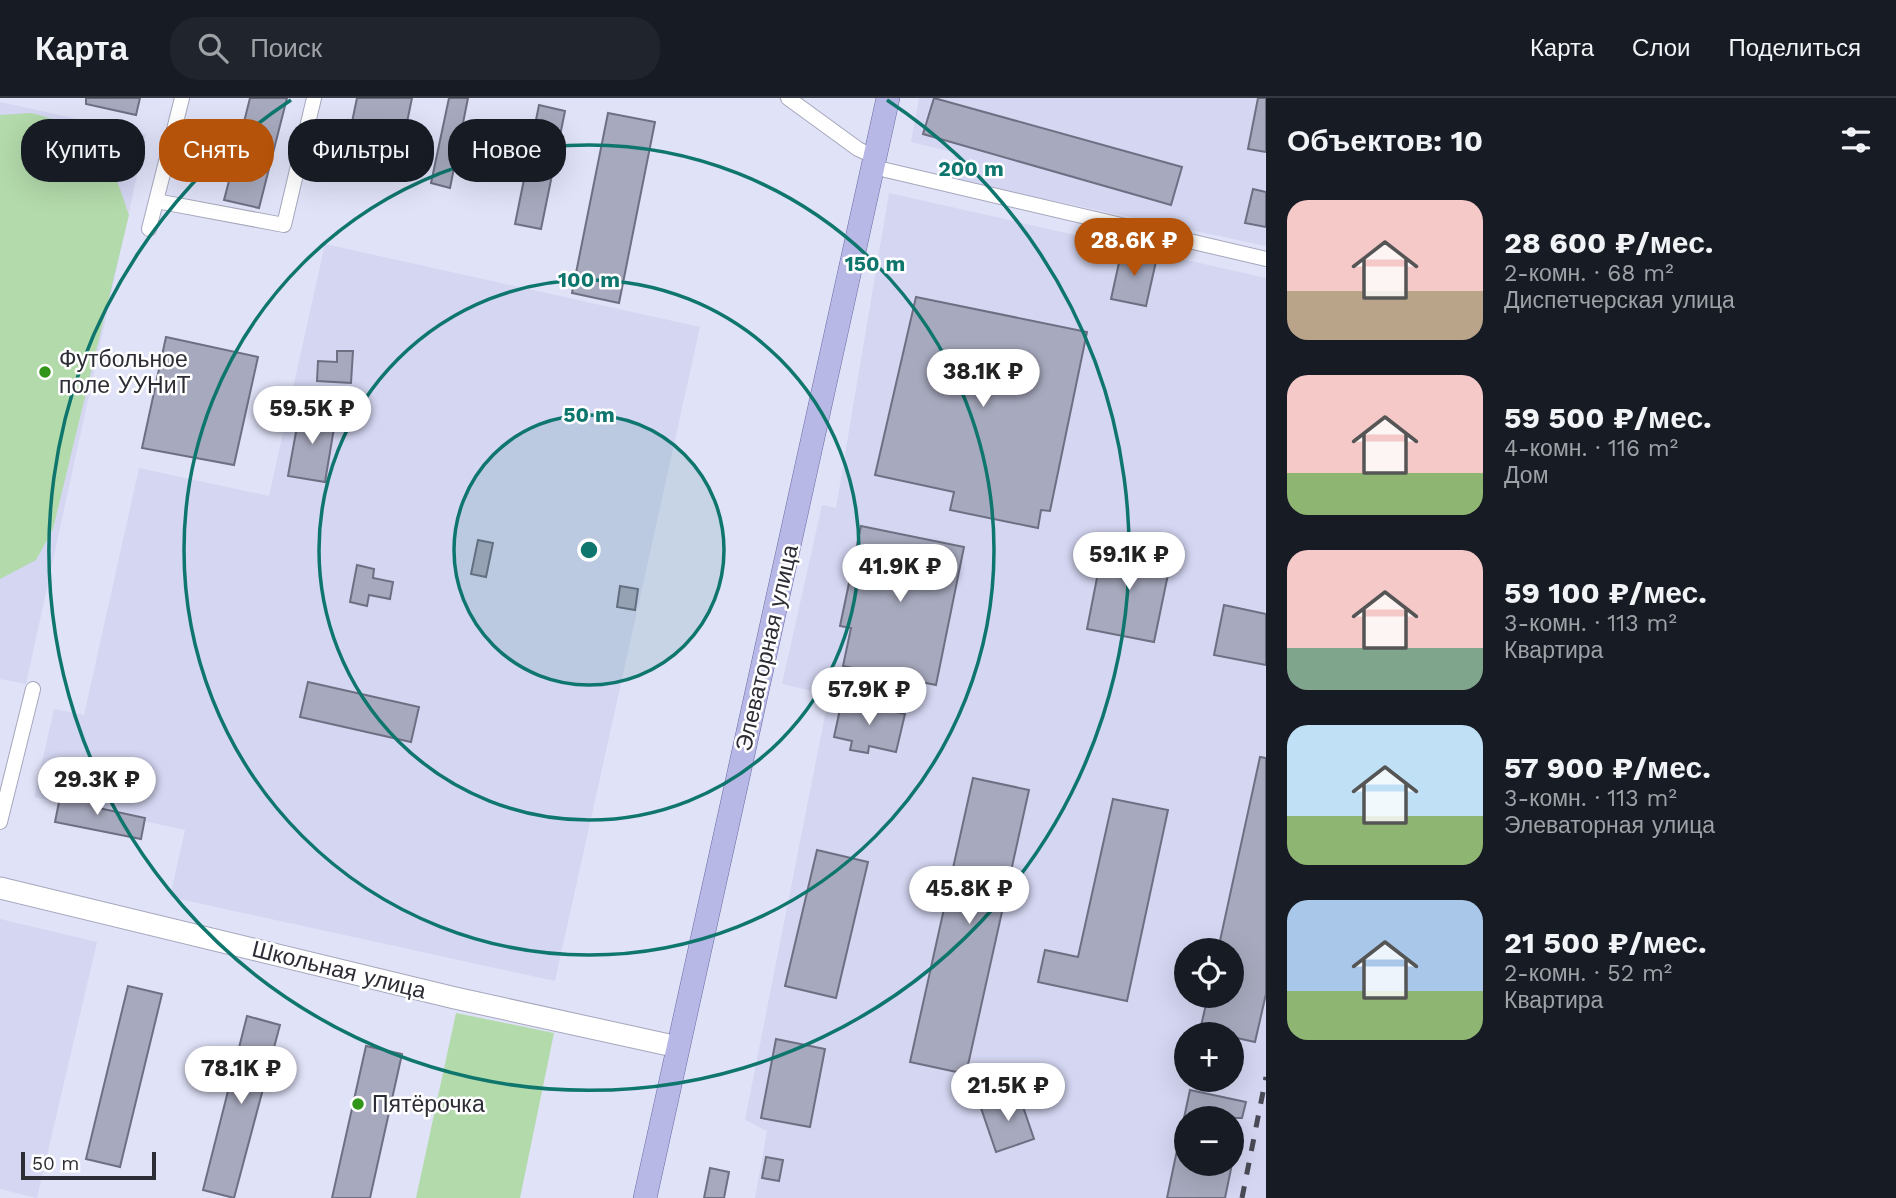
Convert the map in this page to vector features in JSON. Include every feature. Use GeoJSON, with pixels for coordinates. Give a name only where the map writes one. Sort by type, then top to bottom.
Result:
{"type":"FeatureCollection","features":[{"type":"Feature","properties":{"kind":"main road","name":"Элеваторная улица"},"geometry":{"type":"LineString","coordinates":[[646,1198],[888,98]]}},
{"type":"Feature","properties":{"kind":"street"},"geometry":{"type":"LineString","coordinates":[[149,229],[182,98]]}},
{"type":"Feature","properties":{"kind":"street"},"geometry":{"type":"LineString","coordinates":[[156,201],[284,225],[314,98]]}},
{"type":"Feature","properties":{"kind":"street"},"geometry":{"type":"LineString","coordinates":[[788,98],[874,162],[1266,258]]}},
{"type":"Feature","properties":{"kind":"street"},"geometry":{"type":"LineString","coordinates":[[0,822],[33,689]]}},
{"type":"Feature","properties":{"kind":"street","name":"Школьная улица"},"geometry":{"type":"LineString","coordinates":[[0,888],[455,998],[678,1046]]}},
{"type":"Feature","properties":{"kind":"shaded area"},"geometry":{"type":"Polygon","coordinates":[[[919,98],[1266,98],[1266,246],[951,179],[956,153],[911,142],[919,98]]]}},
{"type":"Feature","properties":{"kind":"shaded area","name":"Футбольное поле УУНиТ"},"geometry":{"type":"Polygon","coordinates":[[[0,102],[78,119],[21,119],[21,182],[136,182],[26,684],[0,679],[0,102]]]}},
{"type":"Feature","properties":{"kind":"shaded area"},"geometry":{"type":"Polygon","coordinates":[[[889,193],[1266,278],[1266,1198],[755,1198],[767,1131],[745,1120],[829,695],[782,684],[822,505],[836,508],[889,193]]]}},
{"type":"Feature","properties":{"kind":"shaded area"},"geometry":{"type":"Polygon","coordinates":[[[325,244],[700,327],[555,981],[170,897],[185,830],[34,797],[54,709],[84,715],[139,468],[269,496],[325,244]]]}},
{"type":"Feature","properties":{"kind":"shaded area"},"geometry":{"type":"Polygon","coordinates":[[[0,919],[97,942],[37,1198],[0,1189],[0,919]]]}},
{"type":"Feature","properties":{"kind":"green space","name":"Футбольное поле УУНиТ"},"geometry":{"type":"Polygon","coordinates":[[[31,113],[51,119],[21,119],[21,182],[118,182],[129,215],[53,529],[36,560],[0,579],[0,115],[31,113]]]}},
{"type":"Feature","properties":{"kind":"green space"},"geometry":{"type":"Polygon","coordinates":[[[456,1013],[554,1033],[520,1198],[416,1198],[456,1013]]]}},
{"type":"Feature","properties":{"kind":"building"},"geometry":{"type":"Polygon","coordinates":[[[86,98],[140,98],[136,115],[86,104],[86,98]]]}},
{"type":"Feature","properties":{"kind":"building"},"geometry":{"type":"Polygon","coordinates":[[[250,98],[287,98],[274,149],[274,119],[245,119],[250,98]]]}},
{"type":"Feature","properties":{"kind":"building"},"geometry":{"type":"Polygon","coordinates":[[[357,98],[412,98],[408,119],[353,119],[357,98]]]}},
{"type":"Feature","properties":{"kind":"building"},"geometry":{"type":"Polygon","coordinates":[[[449,98],[468,98],[464,119],[448,119],[450,188],[431,183],[434,182],[434,169],[449,98]]]}},
{"type":"Feature","properties":{"kind":"building"},"geometry":{"type":"Polygon","coordinates":[[[934,98],[1182,167],[1171,205],[923,134],[934,98]]]}},
{"type":"Feature","properties":{"kind":"building"},"geometry":{"type":"Polygon","coordinates":[[[1258,98],[1266,98],[1266,152],[1248,149],[1258,98]]]}},
{"type":"Feature","properties":{"kind":"building"},"geometry":{"type":"Polygon","coordinates":[[[539,105],[565,111],[563,119],[536,119],[539,105]]]}},
{"type":"Feature","properties":{"kind":"building"},"geometry":{"type":"Polygon","coordinates":[[[608,113],[655,122],[619,303],[572,293],[608,113]]]}},
{"type":"Feature","properties":{"kind":"building"},"geometry":{"type":"Polygon","coordinates":[[[229,182],[266,182],[259,208],[224,200],[229,182]]]}},
{"type":"Feature","properties":{"kind":"building"},"geometry":{"type":"Polygon","coordinates":[[[523,182],[551,182],[541,229],[515,224],[523,182]]]}},
{"type":"Feature","properties":{"kind":"building"},"geometry":{"type":"Polygon","coordinates":[[[1253,189],[1266,192],[1266,227],[1245,223],[1253,189]]]}},
{"type":"Feature","properties":{"kind":"building"},"geometry":{"type":"Polygon","coordinates":[[[1122,249],[1157,257],[1146,306],[1111,299],[1122,249]]]}},
{"type":"Feature","properties":{"kind":"building"},"geometry":{"type":"Polygon","coordinates":[[[916,297],[1087,332],[1050,511],[1041,510],[1038,528],[950,510],[954,492],[875,475],[916,297]]]}},
{"type":"Feature","properties":{"kind":"building"},"geometry":{"type":"Polygon","coordinates":[[[166,337],[258,357],[234,465],[142,448],[166,337]]]}},
{"type":"Feature","properties":{"kind":"building"},"geometry":{"type":"Polygon","coordinates":[[[337,351],[353,351],[351,383],[317,381],[318,361],[337,362],[337,351]]]}},
{"type":"Feature","properties":{"kind":"building"},"geometry":{"type":"Polygon","coordinates":[[[300,410],[336,416],[325,482],[288,476],[300,410]]]}},
{"type":"Feature","properties":{"kind":"building"},"geometry":{"type":"Polygon","coordinates":[[[861,526],[964,547],[936,685],[843,666],[851,628],[840,626],[861,526]]]}},
{"type":"Feature","properties":{"kind":"building"},"geometry":{"type":"Polygon","coordinates":[[[478,540],[493,543],[486,577],[471,574],[478,540]]]}},
{"type":"Feature","properties":{"kind":"building"},"geometry":{"type":"Polygon","coordinates":[[[1104,542],[1172,555],[1154,642],[1087,629],[1104,542]]]}},
{"type":"Feature","properties":{"kind":"building"},"geometry":{"type":"Polygon","coordinates":[[[357,565],[374,569],[373,578],[393,582],[390,599],[369,595],[367,606],[350,602],[357,565]]]}},
{"type":"Feature","properties":{"kind":"building"},"geometry":{"type":"Polygon","coordinates":[[[620,586],[638,589],[635,610],[617,607],[620,586]]]}},
{"type":"Feature","properties":{"kind":"building"},"geometry":{"type":"Polygon","coordinates":[[[1224,605],[1266,614],[1266,665],[1214,655],[1224,605]]]}},
{"type":"Feature","properties":{"kind":"building"},"geometry":{"type":"Polygon","coordinates":[[[308,682],[419,707],[411,742],[300,717],[308,682]]]}},
{"type":"Feature","properties":{"kind":"building"},"geometry":{"type":"Polygon","coordinates":[[[842,700],[905,714],[896,752],[869,746],[868,753],[850,750],[852,741],[834,737],[842,700]]]}},
{"type":"Feature","properties":{"kind":"building"},"geometry":{"type":"Polygon","coordinates":[[[1260,757],[1266,758],[1266,994],[1255,1042],[1244,1040],[1244,1022],[1202,1022],[1205,1008],[1244,1008],[1244,938],[1221,938],[1260,757]]]}},
{"type":"Feature","properties":{"kind":"building"},"geometry":{"type":"Polygon","coordinates":[[[973,778],[1029,790],[966,1074],[910,1062],[973,778]]]}},
{"type":"Feature","properties":{"kind":"building"},"geometry":{"type":"Polygon","coordinates":[[[61,792],[96,799],[94,807],[145,818],[141,839],[55,822],[61,792]]]}},
{"type":"Feature","properties":{"kind":"building"},"geometry":{"type":"Polygon","coordinates":[[[1113,799],[1168,810],[1127,1001],[1038,982],[1045,950],[1078,957],[1113,799]]]}},
{"type":"Feature","properties":{"kind":"building"},"geometry":{"type":"Polygon","coordinates":[[[817,850],[868,862],[836,998],[785,986],[817,850]]]}},
{"type":"Feature","properties":{"kind":"building"},"geometry":{"type":"Polygon","coordinates":[[[128,986],[162,994],[120,1167],[86,1159],[128,986]]]}},
{"type":"Feature","properties":{"kind":"building"},"geometry":{"type":"Polygon","coordinates":[[[247,1016],[280,1025],[234,1198],[203,1190],[247,1016]]]}},
{"type":"Feature","properties":{"kind":"building"},"geometry":{"type":"Polygon","coordinates":[[[776,1039],[825,1049],[810,1127],[761,1118],[776,1039]]]}},
{"type":"Feature","properties":{"kind":"building"},"geometry":{"type":"Polygon","coordinates":[[[366,1046],[402,1054],[370,1198],[332,1198],[366,1046]]]}},
{"type":"Feature","properties":{"kind":"building"},"geometry":{"type":"Polygon","coordinates":[[[1190,1092],[1246,1102],[1244,1110],[1244,1106],[1187,1106],[1190,1092]]]}},
{"type":"Feature","properties":{"kind":"building"},"geometry":{"type":"Polygon","coordinates":[[[1019,1095],[1034,1139],[996,1152],[981,1108],[1019,1095]]]}},
{"type":"Feature","properties":{"kind":"building"},"geometry":{"type":"Polygon","coordinates":[[[766,1157],[783,1160],[779,1181],[762,1178],[766,1157]]]}},
{"type":"Feature","properties":{"kind":"building"},"geometry":{"type":"Polygon","coordinates":[[[1174,1165],[1174,1176],[1230,1176],[1225,1198],[1167,1198],[1174,1165]]]}},
{"type":"Feature","properties":{"kind":"building"},"geometry":{"type":"Polygon","coordinates":[[[710,1168],[729,1172],[724,1198],[704,1198],[710,1168]]]}},
{"type":"Feature","properties":{"kind":"railway"},"geometry":{"type":"LineString","coordinates":[[1242,1198],[1266,1077]]}},
{"type":"Feature","properties":{"kind":"place","name":"Футбольное поле УУНиТ"},"geometry":{"type":"Point","coordinates":[45,372]}},
{"type":"Feature","properties":{"kind":"place","name":"Пятёрочка"},"geometry":{"type":"Point","coordinates":[358,1104]}}]}
